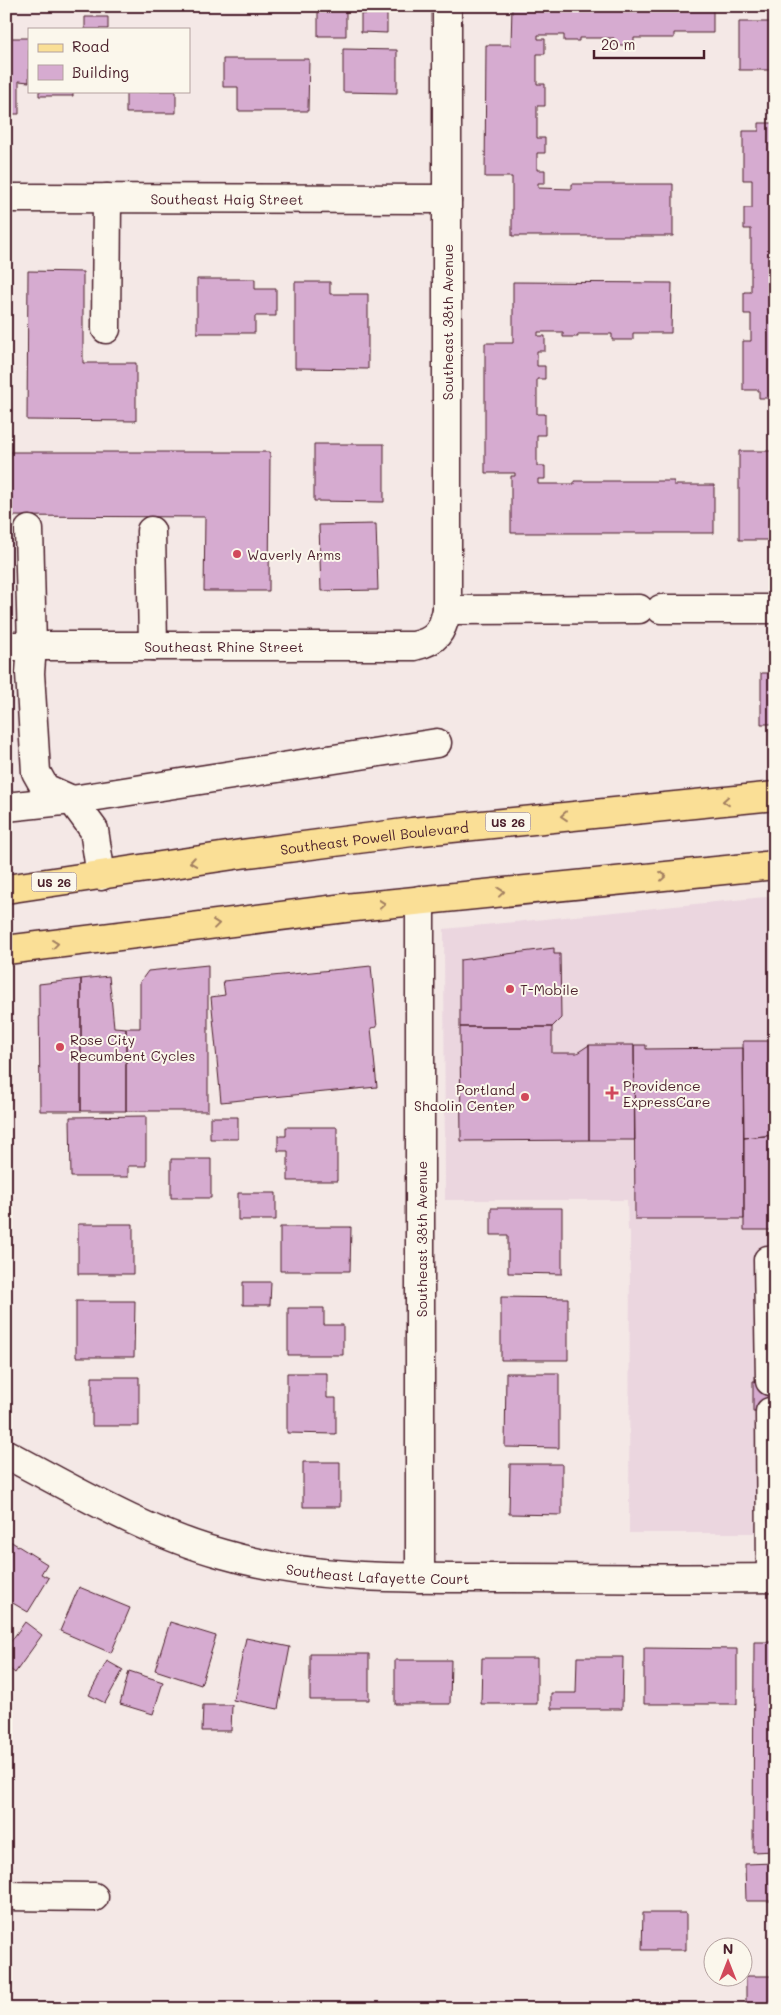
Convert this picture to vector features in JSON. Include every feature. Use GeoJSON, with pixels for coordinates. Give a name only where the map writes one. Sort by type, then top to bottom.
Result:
{"type":"FeatureCollection","features":[{"type":"Feature","properties":{"kind":"main road","name":"Southeast Powell Boulevard"},"geometry":{"type":"LineString","coordinates":[[6,889],[241,854],[412,832],[775,796]]}},
{"type":"Feature","properties":{"kind":"main road"},"geometry":{"type":"LineString","coordinates":[[6,950],[420,900],[775,865]]}},
{"type":"Feature","properties":{"kind":"street","name":"Southeast 38th Avenue"},"geometry":{"type":"LineString","coordinates":[[437,635],[443,625],[447,610],[448,6]]}},
{"type":"Feature","properties":{"kind":"street","name":"Southeast Haig Street"},"geometry":{"type":"LineString","coordinates":[[6,198],[448,199]]}},
{"type":"Feature","properties":{"kind":"street"},"geometry":{"type":"LineString","coordinates":[[106,329],[107,198]]}},
{"type":"Feature","properties":{"kind":"street"},"geometry":{"type":"LineString","coordinates":[[29,530],[19,646],[30,673],[36,772],[45,788],[72,800],[94,830],[102,876]]}},
{"type":"Feature","properties":{"kind":"street"},"geometry":{"type":"LineString","coordinates":[[151,531],[153,646]]}},
{"type":"Feature","properties":{"kind":"street"},"geometry":{"type":"LineString","coordinates":[[447,610],[775,609]]}},
{"type":"Feature","properties":{"kind":"street","name":"Southeast Rhine Street"},"geometry":{"type":"LineString","coordinates":[[19,646],[414,646],[427,643],[437,635]]}},
{"type":"Feature","properties":{"kind":"street"},"geometry":{"type":"LineString","coordinates":[[6,807],[72,800],[437,743]]}},
{"type":"Feature","properties":{"kind":"street","name":"Southeast 38th Avenue"},"geometry":{"type":"LineString","coordinates":[[420,900],[420,1578]]}},
{"type":"Feature","properties":{"kind":"street"},"geometry":{"type":"LineString","coordinates":[[768,1260],[770,1380]]}},
{"type":"Feature","properties":{"kind":"street"},"geometry":{"type":"LineString","coordinates":[[770,1412],[773,1578]]}},
{"type":"Feature","properties":{"kind":"street","name":"Southeast Lafayette Court"},"geometry":{"type":"LineString","coordinates":[[6,1454],[110,1510],[188,1544],[224,1555],[272,1566],[335,1575],[420,1578],[773,1578]]}},
{"type":"Feature","properties":{"kind":"street"},"geometry":{"type":"LineString","coordinates":[[6,1896],[94,1897]]}},
{"type":"Feature","properties":{"kind":"shaded area"},"geometry":{"type":"Polygon","coordinates":[[[775,896],[775,1135],[744,1139],[744,1224],[775,1224],[775,1533],[629,1533],[630,1231],[628,1230],[627,1200],[445,1200],[444,929],[775,896]]]}},
{"type":"Feature","properties":{"kind":"building"},"geometry":{"type":"Polygon","coordinates":[[[318,6],[346,6],[346,36],[318,36],[318,6]]]}},
{"type":"Feature","properties":{"kind":"building"},"geometry":{"type":"Polygon","coordinates":[[[512,6],[713,6],[713,33],[674,33],[674,38],[634,38],[634,45],[614,45],[614,38],[579,38],[579,41],[564,41],[564,35],[538,35],[538,39],[545,39],[545,54],[537,54],[537,84],[545,84],[545,106],[537,106],[537,138],[545,138],[545,153],[537,153],[537,170],[545,170],[545,183],[538,183],[538,188],[572,189],[572,184],[673,184],[673,236],[512,236],[512,177],[485,177],[486,45],[511,45],[512,6]]]}},
{"type":"Feature","properties":{"kind":"building"},"geometry":{"type":"Polygon","coordinates":[[[361,14],[387,14],[387,33],[361,32],[361,14]]]}},
{"type":"Feature","properties":{"kind":"building"},"geometry":{"type":"Polygon","coordinates":[[[85,17],[108,17],[108,28],[85,28],[85,17]]]}},
{"type":"Feature","properties":{"kind":"building"},"geometry":{"type":"Polygon","coordinates":[[[739,22],[775,22],[775,70],[739,70],[739,22]]]}},
{"type":"Feature","properties":{"kind":"building"},"geometry":{"type":"Polygon","coordinates":[[[6,38],[28,38],[28,82],[19,81],[19,114],[6,114],[6,38]]]}},
{"type":"Feature","properties":{"kind":"building"},"geometry":{"type":"Polygon","coordinates":[[[343,49],[397,50],[397,93],[343,92],[343,49]]]}},
{"type":"Feature","properties":{"kind":"building"},"geometry":{"type":"Polygon","coordinates":[[[223,59],[309,59],[308,111],[238,111],[238,87],[223,87],[223,59]]]}},
{"type":"Feature","properties":{"kind":"building"},"geometry":{"type":"Polygon","coordinates":[[[39,92],[73,92],[73,96],[39,96],[39,92]]]}},
{"type":"Feature","properties":{"kind":"building"},"geometry":{"type":"Polygon","coordinates":[[[126,92],[176,92],[176,113],[126,113],[126,92]]]}},
{"type":"Feature","properties":{"kind":"building"},"geometry":{"type":"Polygon","coordinates":[[[759,123],[773,123],[773,131],[775,131],[774,398],[759,398],[759,390],[743,390],[743,341],[751,341],[751,314],[744,314],[744,292],[751,292],[751,229],[744,229],[744,208],[752,208],[752,180],[743,180],[743,131],[759,131],[759,123]]]}},
{"type":"Feature","properties":{"kind":"building"},"geometry":{"type":"Polygon","coordinates":[[[28,271],[83,272],[83,363],[136,363],[136,421],[27,420],[28,271]]]}},
{"type":"Feature","properties":{"kind":"building"},"geometry":{"type":"Polygon","coordinates":[[[197,279],[255,279],[255,289],[276,289],[276,316],[255,316],[255,333],[197,333],[197,279]]]}},
{"type":"Feature","properties":{"kind":"building"},"geometry":{"type":"Polygon","coordinates":[[[295,282],[330,282],[330,294],[368,294],[368,369],[295,368],[295,282]]]}},
{"type":"Feature","properties":{"kind":"building"},"geometry":{"type":"Polygon","coordinates":[[[513,282],[672,283],[671,333],[633,333],[633,340],[612,340],[612,334],[578,334],[578,337],[563,337],[563,332],[538,332],[538,336],[545,336],[545,351],[537,351],[537,366],[545,366],[545,379],[537,379],[537,414],[545,414],[545,435],[537,435],[537,466],[545,466],[545,479],[538,479],[538,484],[574,484],[574,481],[674,481],[674,485],[714,485],[714,533],[511,533],[511,476],[515,476],[515,473],[485,473],[485,343],[513,343],[513,282]]]}},
{"type":"Feature","properties":{"kind":"building"},"geometry":{"type":"Polygon","coordinates":[[[314,444],[384,444],[384,502],[314,501],[314,444]]]}},
{"type":"Feature","properties":{"kind":"building"},"geometry":{"type":"Polygon","coordinates":[[[739,451],[775,451],[775,540],[739,540],[739,451]]]}},
{"type":"Feature","properties":{"kind":"building","name":"Waverly Arms"},"geometry":{"type":"Polygon","coordinates":[[[6,452],[270,452],[269,591],[204,591],[205,517],[6,516],[6,452]]]}},
{"type":"Feature","properties":{"kind":"building"},"geometry":{"type":"Polygon","coordinates":[[[376,524],[378,590],[321,591],[319,525],[376,524]]]}},
{"type":"Feature","properties":{"kind":"building"},"geometry":{"type":"Polygon","coordinates":[[[761,673],[775,673],[775,724],[761,724],[761,673]]]}},
{"type":"Feature","properties":{"kind":"building","name":"T-Mobile"},"geometry":{"type":"Polygon","coordinates":[[[554,948],[554,954],[560,954],[561,1018],[552,1027],[460,1027],[460,960],[554,948]]]}},
{"type":"Feature","properties":{"kind":"building"},"geometry":{"type":"Polygon","coordinates":[[[208,965],[208,1111],[126,1111],[126,1028],[140,1028],[140,982],[148,971],[208,965]]]}},
{"type":"Feature","properties":{"kind":"building"},"geometry":{"type":"Polygon","coordinates":[[[371,966],[377,1027],[371,1028],[377,1087],[221,1102],[211,997],[225,995],[223,981],[371,966]]]}},
{"type":"Feature","properties":{"kind":"building"},"geometry":{"type":"Polygon","coordinates":[[[109,976],[114,1027],[126,1028],[126,1111],[81,1111],[81,979],[109,976]]]}},
{"type":"Feature","properties":{"kind":"building","name":"Rose City Recumbent Cycles"},"geometry":{"type":"Polygon","coordinates":[[[81,979],[81,1111],[40,1111],[39,984],[81,979]]]}},
{"type":"Feature","properties":{"kind":"building","name":"Portland Shaolin Center"},"geometry":{"type":"Polygon","coordinates":[[[460,1027],[552,1027],[552,1053],[577,1053],[589,1045],[589,1140],[461,1141],[460,1027]]]}},
{"type":"Feature","properties":{"kind":"building"},"geometry":{"type":"Polygon","coordinates":[[[743,1041],[775,1041],[775,1135],[744,1138],[743,1041]]]}},
{"type":"Feature","properties":{"kind":"building","name":"Providence ExpressCare"},"geometry":{"type":"Polygon","coordinates":[[[589,1045],[634,1045],[635,1140],[589,1140],[589,1045]]]}},
{"type":"Feature","properties":{"kind":"building"},"geometry":{"type":"Polygon","coordinates":[[[634,1045],[646,1045],[646,1049],[743,1048],[744,1219],[635,1219],[634,1045]]]}},
{"type":"Feature","properties":{"kind":"building"},"geometry":{"type":"Polygon","coordinates":[[[146,1116],[146,1166],[128,1166],[128,1177],[71,1177],[70,1117],[146,1116]]]}},
{"type":"Feature","properties":{"kind":"building"},"geometry":{"type":"Polygon","coordinates":[[[210,1117],[238,1117],[238,1139],[210,1139],[210,1117]]]}},
{"type":"Feature","properties":{"kind":"building"},"geometry":{"type":"Polygon","coordinates":[[[286,1127],[337,1127],[337,1181],[288,1181],[288,1151],[278,1151],[278,1136],[286,1136],[286,1127]]]}},
{"type":"Feature","properties":{"kind":"building"},"geometry":{"type":"Polygon","coordinates":[[[775,1135],[775,1230],[744,1230],[744,1138],[775,1135]]]}},
{"type":"Feature","properties":{"kind":"building"},"geometry":{"type":"Polygon","coordinates":[[[171,1159],[211,1159],[211,1198],[171,1198],[171,1159]]]}},
{"type":"Feature","properties":{"kind":"building"},"geometry":{"type":"Polygon","coordinates":[[[238,1193],[276,1193],[276,1220],[238,1220],[238,1193]]]}},
{"type":"Feature","properties":{"kind":"building"},"geometry":{"type":"Polygon","coordinates":[[[491,1208],[562,1208],[562,1274],[508,1273],[508,1235],[491,1235],[491,1208]]]}},
{"type":"Feature","properties":{"kind":"building"},"geometry":{"type":"Polygon","coordinates":[[[78,1224],[133,1224],[133,1274],[78,1274],[78,1224]]]}},
{"type":"Feature","properties":{"kind":"building"},"geometry":{"type":"Polygon","coordinates":[[[280,1227],[351,1227],[350,1271],[280,1271],[280,1227]]]}},
{"type":"Feature","properties":{"kind":"building"},"geometry":{"type":"Polygon","coordinates":[[[243,1282],[271,1282],[270,1305],[243,1305],[243,1282]]]}},
{"type":"Feature","properties":{"kind":"building"},"geometry":{"type":"Polygon","coordinates":[[[501,1297],[568,1298],[568,1360],[501,1360],[501,1297]]]}},
{"type":"Feature","properties":{"kind":"building"},"geometry":{"type":"Polygon","coordinates":[[[76,1301],[135,1301],[134,1357],[76,1357],[76,1301]]]}},
{"type":"Feature","properties":{"kind":"building"},"geometry":{"type":"Polygon","coordinates":[[[288,1308],[324,1308],[324,1325],[343,1325],[343,1355],[288,1355],[288,1308]]]}},
{"type":"Feature","properties":{"kind":"building"},"geometry":{"type":"Polygon","coordinates":[[[287,1373],[327,1373],[327,1398],[336,1398],[336,1434],[287,1433],[287,1373]]]}},
{"type":"Feature","properties":{"kind":"building"},"geometry":{"type":"Polygon","coordinates":[[[506,1373],[559,1373],[559,1448],[505,1447],[506,1373]]]}},
{"type":"Feature","properties":{"kind":"building"},"geometry":{"type":"Polygon","coordinates":[[[92,1377],[139,1377],[139,1426],[92,1426],[92,1377]]]}},
{"type":"Feature","properties":{"kind":"building"},"geometry":{"type":"Polygon","coordinates":[[[753,1381],[775,1381],[775,1412],[753,1412],[753,1381]]]}},
{"type":"Feature","properties":{"kind":"building"},"geometry":{"type":"Polygon","coordinates":[[[303,1462],[340,1462],[340,1507],[303,1507],[303,1462]]]}},
{"type":"Feature","properties":{"kind":"building"},"geometry":{"type":"Polygon","coordinates":[[[510,1464],[562,1464],[562,1515],[509,1514],[510,1464]]]}},
{"type":"Feature","properties":{"kind":"building"},"geometry":{"type":"Polygon","coordinates":[[[10,1541],[47,1564],[41,1574],[49,1578],[28,1612],[6,1599],[6,1547],[10,1541]]]}},
{"type":"Feature","properties":{"kind":"building"},"geometry":{"type":"Polygon","coordinates":[[[79,1587],[130,1608],[111,1653],[60,1631],[79,1587]]]}},
{"type":"Feature","properties":{"kind":"building"},"geometry":{"type":"Polygon","coordinates":[[[25,1622],[42,1635],[15,1673],[6,1666],[6,1648],[25,1622]]]}},
{"type":"Feature","properties":{"kind":"building"},"geometry":{"type":"Polygon","coordinates":[[[170,1622],[216,1636],[201,1685],[155,1670],[170,1622]]]}},
{"type":"Feature","properties":{"kind":"building"},"geometry":{"type":"Polygon","coordinates":[[[246,1638],[290,1647],[278,1709],[233,1700],[246,1638]]]}},
{"type":"Feature","properties":{"kind":"building"},"geometry":{"type":"Polygon","coordinates":[[[754,1642],[775,1642],[775,1851],[753,1852],[754,1642]]]}},
{"type":"Feature","properties":{"kind":"building"},"geometry":{"type":"Polygon","coordinates":[[[644,1648],[737,1649],[737,1704],[644,1704],[644,1648]]]}},
{"type":"Feature","properties":{"kind":"building"},"geometry":{"type":"Polygon","coordinates":[[[310,1654],[369,1654],[369,1700],[310,1700],[310,1654]]]}},
{"type":"Feature","properties":{"kind":"building"},"geometry":{"type":"Polygon","coordinates":[[[577,1657],[623,1657],[622,1709],[551,1709],[551,1693],[576,1693],[577,1657]]]}},
{"type":"Feature","properties":{"kind":"building"},"geometry":{"type":"Polygon","coordinates":[[[482,1658],[537,1658],[537,1704],[481,1704],[482,1658]]]}},
{"type":"Feature","properties":{"kind":"building"},"geometry":{"type":"Polygon","coordinates":[[[395,1660],[451,1660],[450,1704],[395,1704],[395,1660]]]}},
{"type":"Feature","properties":{"kind":"building"},"geometry":{"type":"Polygon","coordinates":[[[107,1661],[123,1670],[105,1703],[89,1695],[107,1661]]]}},
{"type":"Feature","properties":{"kind":"building"},"geometry":{"type":"Polygon","coordinates":[[[129,1671],[163,1682],[153,1714],[120,1704],[129,1671]]]}},
{"type":"Feature","properties":{"kind":"building"},"geometry":{"type":"Polygon","coordinates":[[[203,1705],[232,1705],[231,1731],[202,1731],[203,1705]]]}},
{"type":"Feature","properties":{"kind":"building"},"geometry":{"type":"Polygon","coordinates":[[[775,1863],[775,1901],[746,1901],[745,1864],[775,1863]]]}},
{"type":"Feature","properties":{"kind":"building"},"geometry":{"type":"Polygon","coordinates":[[[643,1913],[686,1913],[686,1950],[642,1950],[643,1913]]]}},
{"type":"Feature","properties":{"kind":"building"},"geometry":{"type":"Polygon","coordinates":[[[754,1976],[775,1976],[775,2009],[746,2009],[746,1988],[754,1988],[754,1976]]]}},
{"type":"Feature","properties":{"kind":"place","name":"Waverly Arms"},"geometry":{"type":"Point","coordinates":[237,554]}},
{"type":"Feature","properties":{"kind":"place","name":"T-Mobile"},"geometry":{"type":"Point","coordinates":[510,989]}},
{"type":"Feature","properties":{"kind":"place","name":"Rose City Recumbent Cycles"},"geometry":{"type":"Point","coordinates":[60,1047]}},
{"type":"Feature","properties":{"kind":"place","name":"Providence ExpressCare"},"geometry":{"type":"Point","coordinates":[612,1093]}},
{"type":"Feature","properties":{"kind":"place","name":"Portland Shaolin Center"},"geometry":{"type":"Point","coordinates":[525,1097]}}]}
